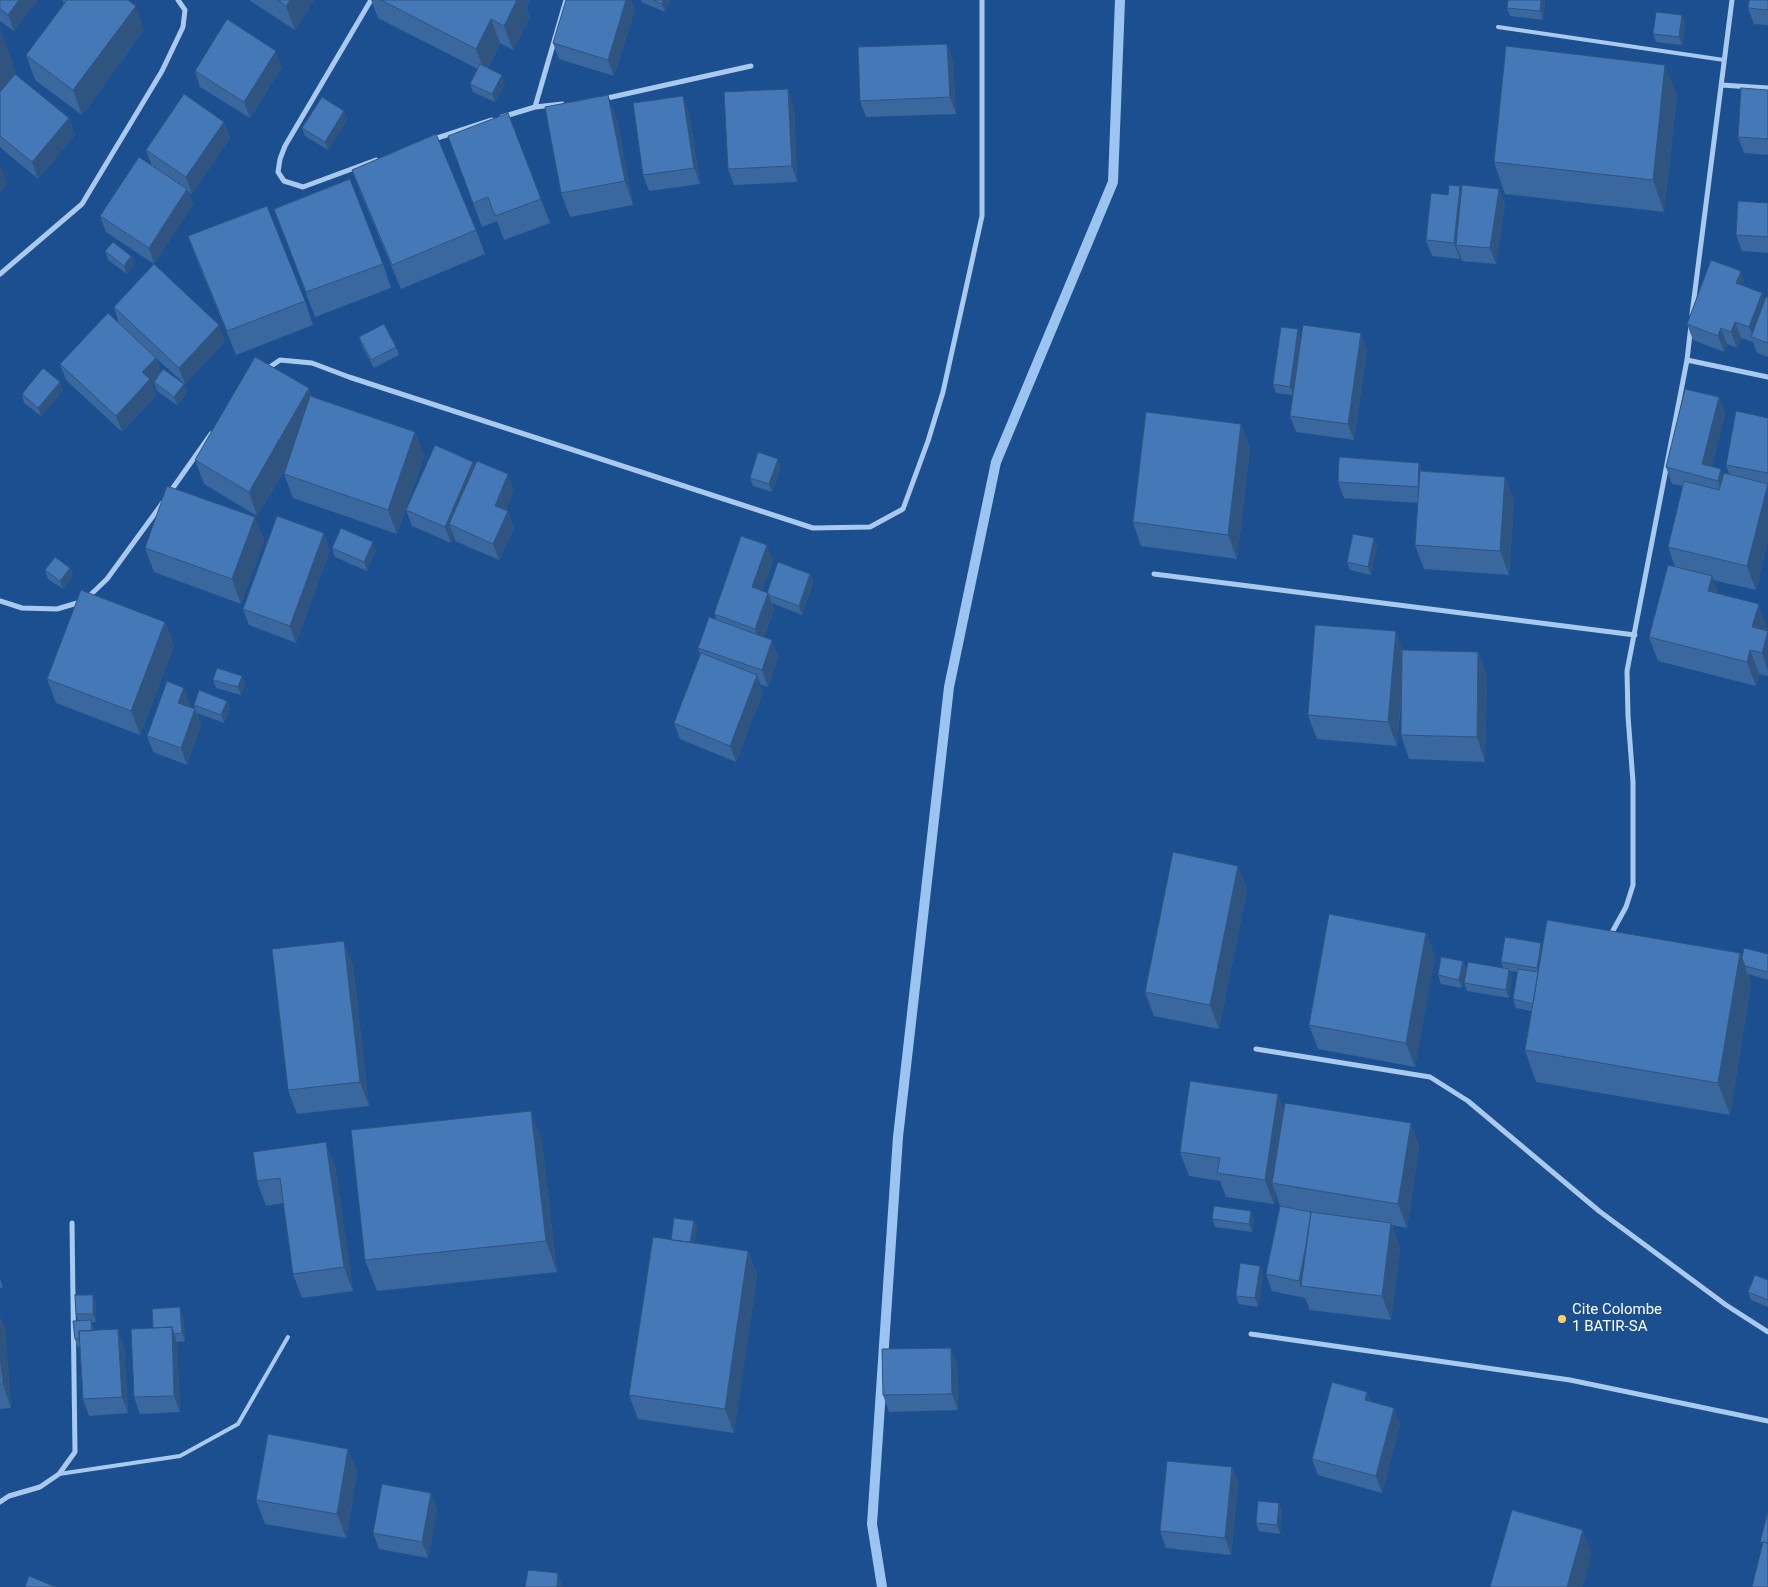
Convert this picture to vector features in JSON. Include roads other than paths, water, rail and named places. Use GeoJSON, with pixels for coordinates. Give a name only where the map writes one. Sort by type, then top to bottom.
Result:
{"type":"FeatureCollection","features":[{"type":"Feature","properties":{"kind":"street"},"geometry":{"type":"LineString","coordinates":[[0,274],[82,204],[166,62],[183,27],[185,10],[178,0]]}},
{"type":"Feature","properties":{"kind":"street"},"geometry":{"type":"LineString","coordinates":[[371,0],[285,146],[278,172],[284,181],[303,187],[378,159]]}},
{"type":"Feature","properties":{"kind":"street"},"geometry":{"type":"LineString","coordinates":[[535,107],[566,0]]}},
{"type":"Feature","properties":{"kind":"street"},"geometry":{"type":"LineString","coordinates":[[258,375],[280,360],[312,363],[813,528],[870,527],[903,509],[928,442],[943,392],[982,216],[982,0]]}},
{"type":"Feature","properties":{"kind":"street"},"geometry":{"type":"LineString","coordinates":[[1607,940],[1626,907],[1633,885],[1628,671],[1687,360],[1732,0]]}},
{"type":"Feature","properties":{"kind":"street"},"geometry":{"type":"LineString","coordinates":[[596,100],[751,66]]}},
{"type":"Feature","properties":{"kind":"street"},"geometry":{"type":"LineString","coordinates":[[1721,85],[1768,88]]}},
{"type":"Feature","properties":{"kind":"street"},"geometry":{"type":"LineString","coordinates":[[424,142],[535,107],[570,103]]}},
{"type":"Feature","properties":{"kind":"street"},"geometry":{"type":"LineString","coordinates":[[1687,360],[1768,378]]}},
{"type":"Feature","properties":{"kind":"street"},"geometry":{"type":"LineString","coordinates":[[0,601],[22,608],[57,610],[84,601],[107,579],[214,430]]}},
{"type":"Feature","properties":{"kind":"street"},"geometry":{"type":"LineString","coordinates":[[1154,574],[1635,635]]}},
{"type":"Feature","properties":{"kind":"street"},"geometry":{"type":"LineString","coordinates":[[1256,1049],[1430,1077],[1468,1101],[1599,1211],[1726,1305],[1768,1332]]}},
{"type":"Feature","properties":{"kind":"street"},"geometry":{"type":"LineString","coordinates":[[0,1502],[9,1496],[40,1487],[59,1474],[75,1452],[72,1223]]}},
{"type":"Feature","properties":{"kind":"street"},"geometry":{"type":"LineString","coordinates":[[1251,1334],[1570,1380],[1768,1421]]}},
{"type":"Feature","properties":{"kind":"lane"},"geometry":{"type":"LineString","coordinates":[[1498,27],[1724,60]]}},
{"type":"Feature","properties":{"kind":"lane"},"geometry":{"type":"LineString","coordinates":[[59,1474],[180,1456],[238,1424],[288,1337]]}},
{"type":"Feature","properties":{"kind":"waterway"},"geometry":{"type":"LineString","coordinates":[[882,1587],[872,1524],[898,1137],[949,687],[996,462],[1113,182],[1120,0]]}},
{"type":"Feature","properties":{"kind":"place","name":"Cite Colombe 1 BATIR-SA"},"geometry":{"type":"Point","coordinates":[1562,1319]}}]}
